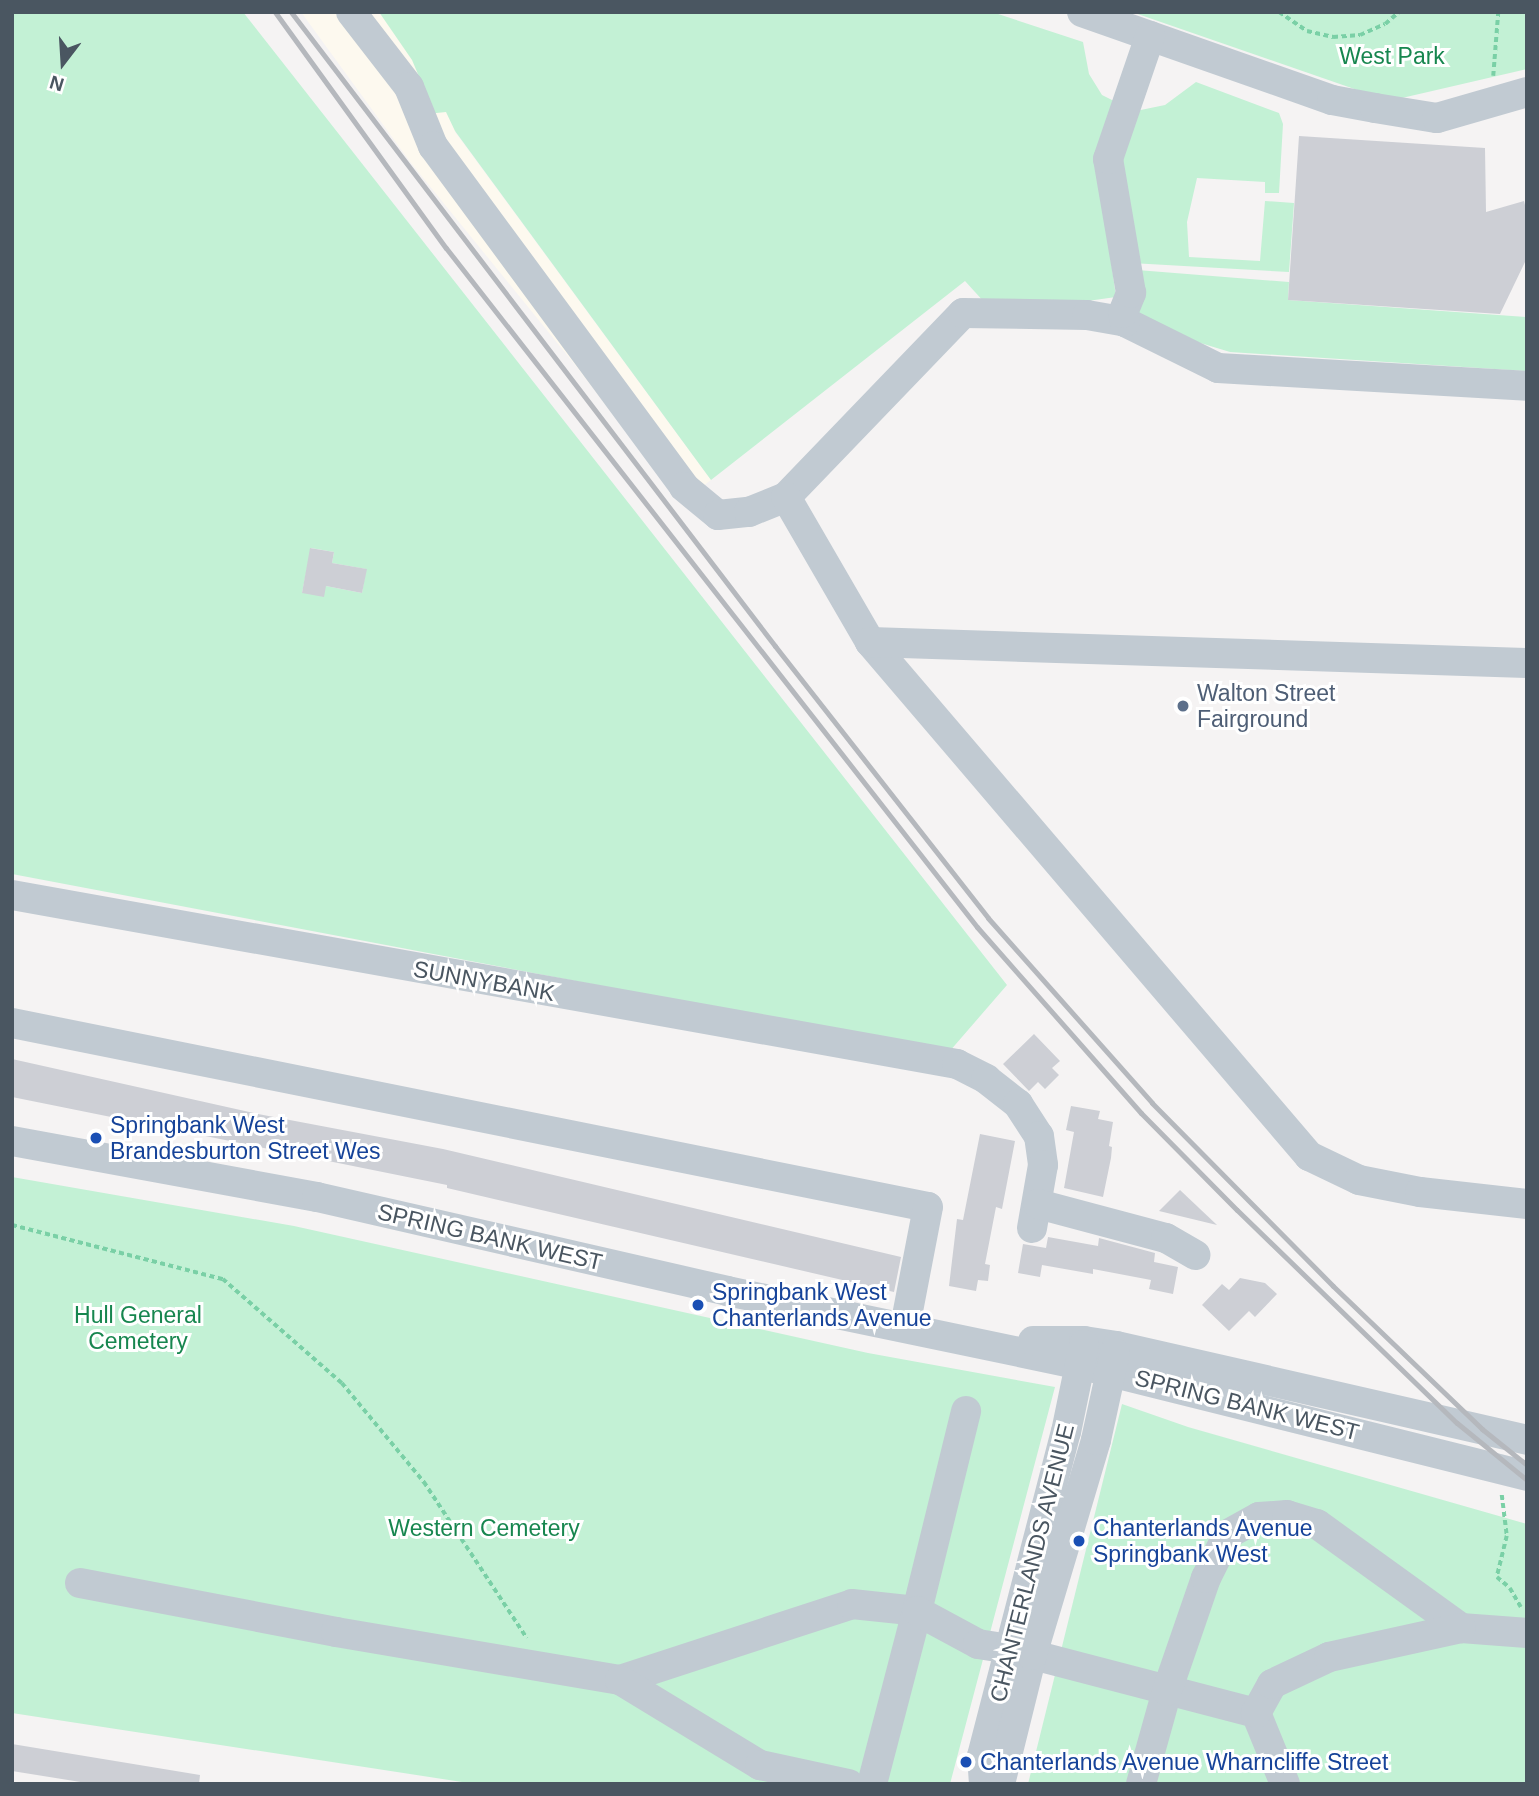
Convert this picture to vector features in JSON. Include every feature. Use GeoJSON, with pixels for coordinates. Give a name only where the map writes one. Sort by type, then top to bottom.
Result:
{"type":"FeatureCollection","features":[{"type":"Feature","properties":{"kind":"street"},"geometry":{"type":"LineString","coordinates":[[351,12],[409,87],[433,146],[684,488],[718,515],[749,512],[786,496],[963,313],[1087,315],[1125,322],[1218,368],[1527,386]]}},
{"type":"Feature","properties":{"kind":"street"},"geometry":{"type":"LineString","coordinates":[[1082,12],[1332,100],[1375,108],[1437,118],[1527,92]]}},
{"type":"Feature","properties":{"kind":"street"},"geometry":{"type":"LineString","coordinates":[[1125,322],[1123,313],[1131,293],[1108,159],[1150,36]]}},
{"type":"Feature","properties":{"kind":"street"},"geometry":{"type":"LineString","coordinates":[[786,496],[870,642],[1309,1156],[1359,1180],[1420,1192],[1527,1204]]}},
{"type":"Feature","properties":{"kind":"street"},"geometry":{"type":"LineString","coordinates":[[870,642],[1527,663]]}},
{"type":"Feature","properties":{"kind":"street","name":"SUNNYBANK"},"geometry":{"type":"LineString","coordinates":[[12,895],[957,1064],[986,1079],[1018,1104],[1039,1136],[1043,1165],[1035,1216],[1166,1238],[1204,1261]]}},
{"type":"Feature","properties":{"kind":"street"},"geometry":{"type":"LineString","coordinates":[[12,1023],[928,1207],[905,1328]]}},
{"type":"Feature","properties":{"kind":"street","name":"SPRING BANK WEST"},"geometry":{"type":"LineString","coordinates":[[12,1141],[317,1197],[727,1291],[905,1328],[967,1340],[1083,1353],[1527,1440]]}},
{"type":"Feature","properties":{"kind":"street","name":"CHANTERLANDS AVENUE"},"geometry":{"type":"LineString","coordinates":[[1000,1784],[1021,1652],[1083,1353]]}},
{"type":"Feature","properties":{"kind":"street","name":"SPRING BANK WEST"},"geometry":{"type":"LineString","coordinates":[[1114,1359],[1527,1476]]}},
{"type":"Feature","properties":{"kind":"street","name":"CHANTERLANDS AVENUE"},"geometry":{"type":"LineString","coordinates":[[984,1784],[982,1756],[1096,1440],[1114,1359]]}},
{"type":"Feature","properties":{"kind":"street"},"geometry":{"type":"LineString","coordinates":[[872,1784],[918,1611],[965,1411]]}},
{"type":"Feature","properties":{"kind":"street"},"geometry":{"type":"LineString","coordinates":[[1141,1784],[1167,1691],[1206,1578],[1228,1534],[1259,1517],[1287,1515],[1317,1524],[1461,1628]]}},
{"type":"Feature","properties":{"kind":"street"},"geometry":{"type":"LineString","coordinates":[[80,1583],[620,1680],[760,1765],[849,1784]]}},
{"type":"Feature","properties":{"kind":"street"},"geometry":{"type":"LineString","coordinates":[[620,1680],[852,1604],[918,1611],[978,1644],[1021,1652],[1256,1713]]}},
{"type":"Feature","properties":{"kind":"street"},"geometry":{"type":"LineString","coordinates":[[1256,1713],[1272,1684],[1329,1657],[1461,1628],[1527,1633]]}},
{"type":"Feature","properties":{"kind":"street"},"geometry":{"type":"LineString","coordinates":[[1256,1713],[1285,1784]]}},
{"type":"Feature","properties":{"kind":"path"},"geometry":{"type":"LineString","coordinates":[[1279,12],[1307,31],[1333,37],[1360,35],[1385,24],[1399,12]]}},
{"type":"Feature","properties":{"kind":"path"},"geometry":{"type":"LineString","coordinates":[[1491,103],[1498,12]]}},
{"type":"Feature","properties":{"kind":"path"},"geometry":{"type":"LineString","coordinates":[[12,1225],[223,1279],[342,1383],[416,1472],[547,1668]]}},
{"type":"Feature","properties":{"kind":"path"},"geometry":{"type":"LineString","coordinates":[[1488,1464],[1505,1502],[1507,1536],[1497,1577],[1510,1588],[1527,1618]]}},
{"type":"Feature","properties":{"kind":"shaded area"},"geometry":{"type":"Polygon","coordinates":[[[301,12],[615,12],[455,132],[711,480],[680,503],[576,366],[411,163],[301,12]]]}},
{"type":"Feature","properties":{"kind":"green space"},"geometry":{"type":"Polygon","coordinates":[[[12,12],[243,12],[1007,985],[949,1052],[12,874],[12,12]],[[311,548],[302,593],[326,586],[362,593],[366,569],[332,563],[334,552],[311,548]]]}},
{"type":"Feature","properties":{"kind":"green space"},"geometry":{"type":"Polygon","coordinates":[[[379,12],[992,12],[1083,42],[1089,74],[1102,95],[1116,102],[1097,159],[1116,297],[995,314],[965,281],[711,480],[455,131],[446,112],[427,114],[423,86],[412,60],[379,12]]]}},
{"type":"Feature","properties":{"kind":"green space","name":"West Park"},"geometry":{"type":"Polygon","coordinates":[[[1132,12],[1527,12],[1527,69],[1389,101],[1132,12]]]}},
{"type":"Feature","properties":{"kind":"green space"},"geometry":{"type":"Polygon","coordinates":[[[1196,82],[1279,113],[1283,124],[1279,193],[1265,193],[1265,182],[1197,178],[1187,222],[1189,257],[1260,261],[1265,201],[1294,203],[1289,272],[1131,263],[1117,171],[1131,112],[1165,105],[1196,82]]]}},
{"type":"Feature","properties":{"kind":"green space"},"geometry":{"type":"Polygon","coordinates":[[[1137,270],[1289,282],[1288,300],[1527,317],[1527,371],[1230,352],[1138,324],[1137,270]]]}},
{"type":"Feature","properties":{"kind":"green space","name":"Western Cemetery"},"geometry":{"type":"Polygon","coordinates":[[[12,1177],[294,1226],[868,1353],[1055,1387],[950,1784],[475,1784],[12,1713],[12,1177]]]}},
{"type":"Feature","properties":{"kind":"green space"},"geometry":{"type":"Polygon","coordinates":[[[1122,1404],[1188,1427],[1527,1524],[1527,1784],[1028,1784],[1122,1404]]]}},
{"type":"Feature","properties":{"kind":"building"},"geometry":{"type":"Polygon","coordinates":[[[1299,136],[1485,148],[1486,212],[1524,201],[1527,213],[1525,262],[1500,314],[1288,300],[1299,136]]]}},
{"type":"Feature","properties":{"kind":"building"},"geometry":{"type":"Polygon","coordinates":[[[310,548],[334,552],[332,563],[367,569],[362,593],[326,586],[324,597],[302,593],[310,548]]]}},
{"type":"Feature","properties":{"kind":"building"},"geometry":{"type":"Polygon","coordinates":[[[1034,1034],[1060,1061],[1052,1068],[1059,1075],[1045,1089],[1038,1082],[1029,1091],[1003,1064],[1034,1034]]]}},
{"type":"Feature","properties":{"kind":"building"},"geometry":{"type":"Polygon","coordinates":[[[12,1059],[258,1114],[443,1149],[901,1257],[894,1292],[447,1188],[447,1185],[12,1097],[12,1059]]]}},
{"type":"Feature","properties":{"kind":"building"},"geometry":{"type":"Polygon","coordinates":[[[1071,1106],[1100,1111],[1098,1119],[1113,1122],[1109,1146],[1112,1147],[1111,1158],[1103,1197],[1064,1188],[1074,1132],[1066,1130],[1071,1106]]]}},
{"type":"Feature","properties":{"kind":"building"},"geometry":{"type":"Polygon","coordinates":[[[980,1134],[1015,1141],[1002,1209],[996,1207],[985,1264],[990,1265],[988,1281],[978,1280],[976,1291],[949,1286],[957,1219],[963,1220],[980,1134]]]}},
{"type":"Feature","properties":{"kind":"building"},"geometry":{"type":"Polygon","coordinates":[[[1180,1190],[1217,1225],[1159,1211],[1180,1190]]]}},
{"type":"Feature","properties":{"kind":"building"},"geometry":{"type":"Polygon","coordinates":[[[1048,1237],[1098,1246],[1099,1238],[1155,1253],[1154,1262],[1178,1267],[1173,1294],[1149,1289],[1151,1280],[1093,1269],[1093,1274],[1042,1265],[1040,1277],[1018,1273],[1023,1244],[1046,1248],[1048,1237]]]}},
{"type":"Feature","properties":{"kind":"building"},"geometry":{"type":"Polygon","coordinates":[[[1240,1278],[1265,1283],[1277,1294],[1255,1317],[1249,1311],[1229,1331],[1202,1305],[1222,1284],[1229,1290],[1240,1278]]]}},
{"type":"Feature","properties":{"kind":"building"},"geometry":{"type":"Polygon","coordinates":[[[12,1744],[200,1775],[199,1784],[93,1784],[12,1771],[12,1744]]]}},
{"type":"Feature","properties":{"kind":"railway"},"geometry":{"type":"LineString","coordinates":[[275,12],[446,248],[977,927],[1141,1113],[1237,1210],[1457,1423],[1527,1480]]}},
{"type":"Feature","properties":{"kind":"railway"},"geometry":{"type":"LineString","coordinates":[[291,12],[775,646],[988,918],[1152,1103],[1333,1286],[1482,1429],[1527,1465]]}},
{"type":"Feature","properties":{"kind":"place","name":"Walton Street Fairground"},"geometry":{"type":"Point","coordinates":[1183,706]}},
{"type":"Feature","properties":{"kind":"place","name":"Springbank West Brandesburton Street Wes"},"geometry":{"type":"Point","coordinates":[96,1138]}},
{"type":"Feature","properties":{"kind":"place","name":"Springbank West Chanterlands Avenue"},"geometry":{"type":"Point","coordinates":[698,1305]}},
{"type":"Feature","properties":{"kind":"place","name":"Chanterlands Avenue Springbank West"},"geometry":{"type":"Point","coordinates":[1079,1541]}},
{"type":"Feature","properties":{"kind":"place","name":"Chanterlands Avenue Wharncliffe Street"},"geometry":{"type":"Point","coordinates":[966,1762]}},
{"type":"Feature","properties":{"kind":"park label","name":"Hull General Cemetery"},"geometry":{"type":"Point","coordinates":[138,1328]}}]}
